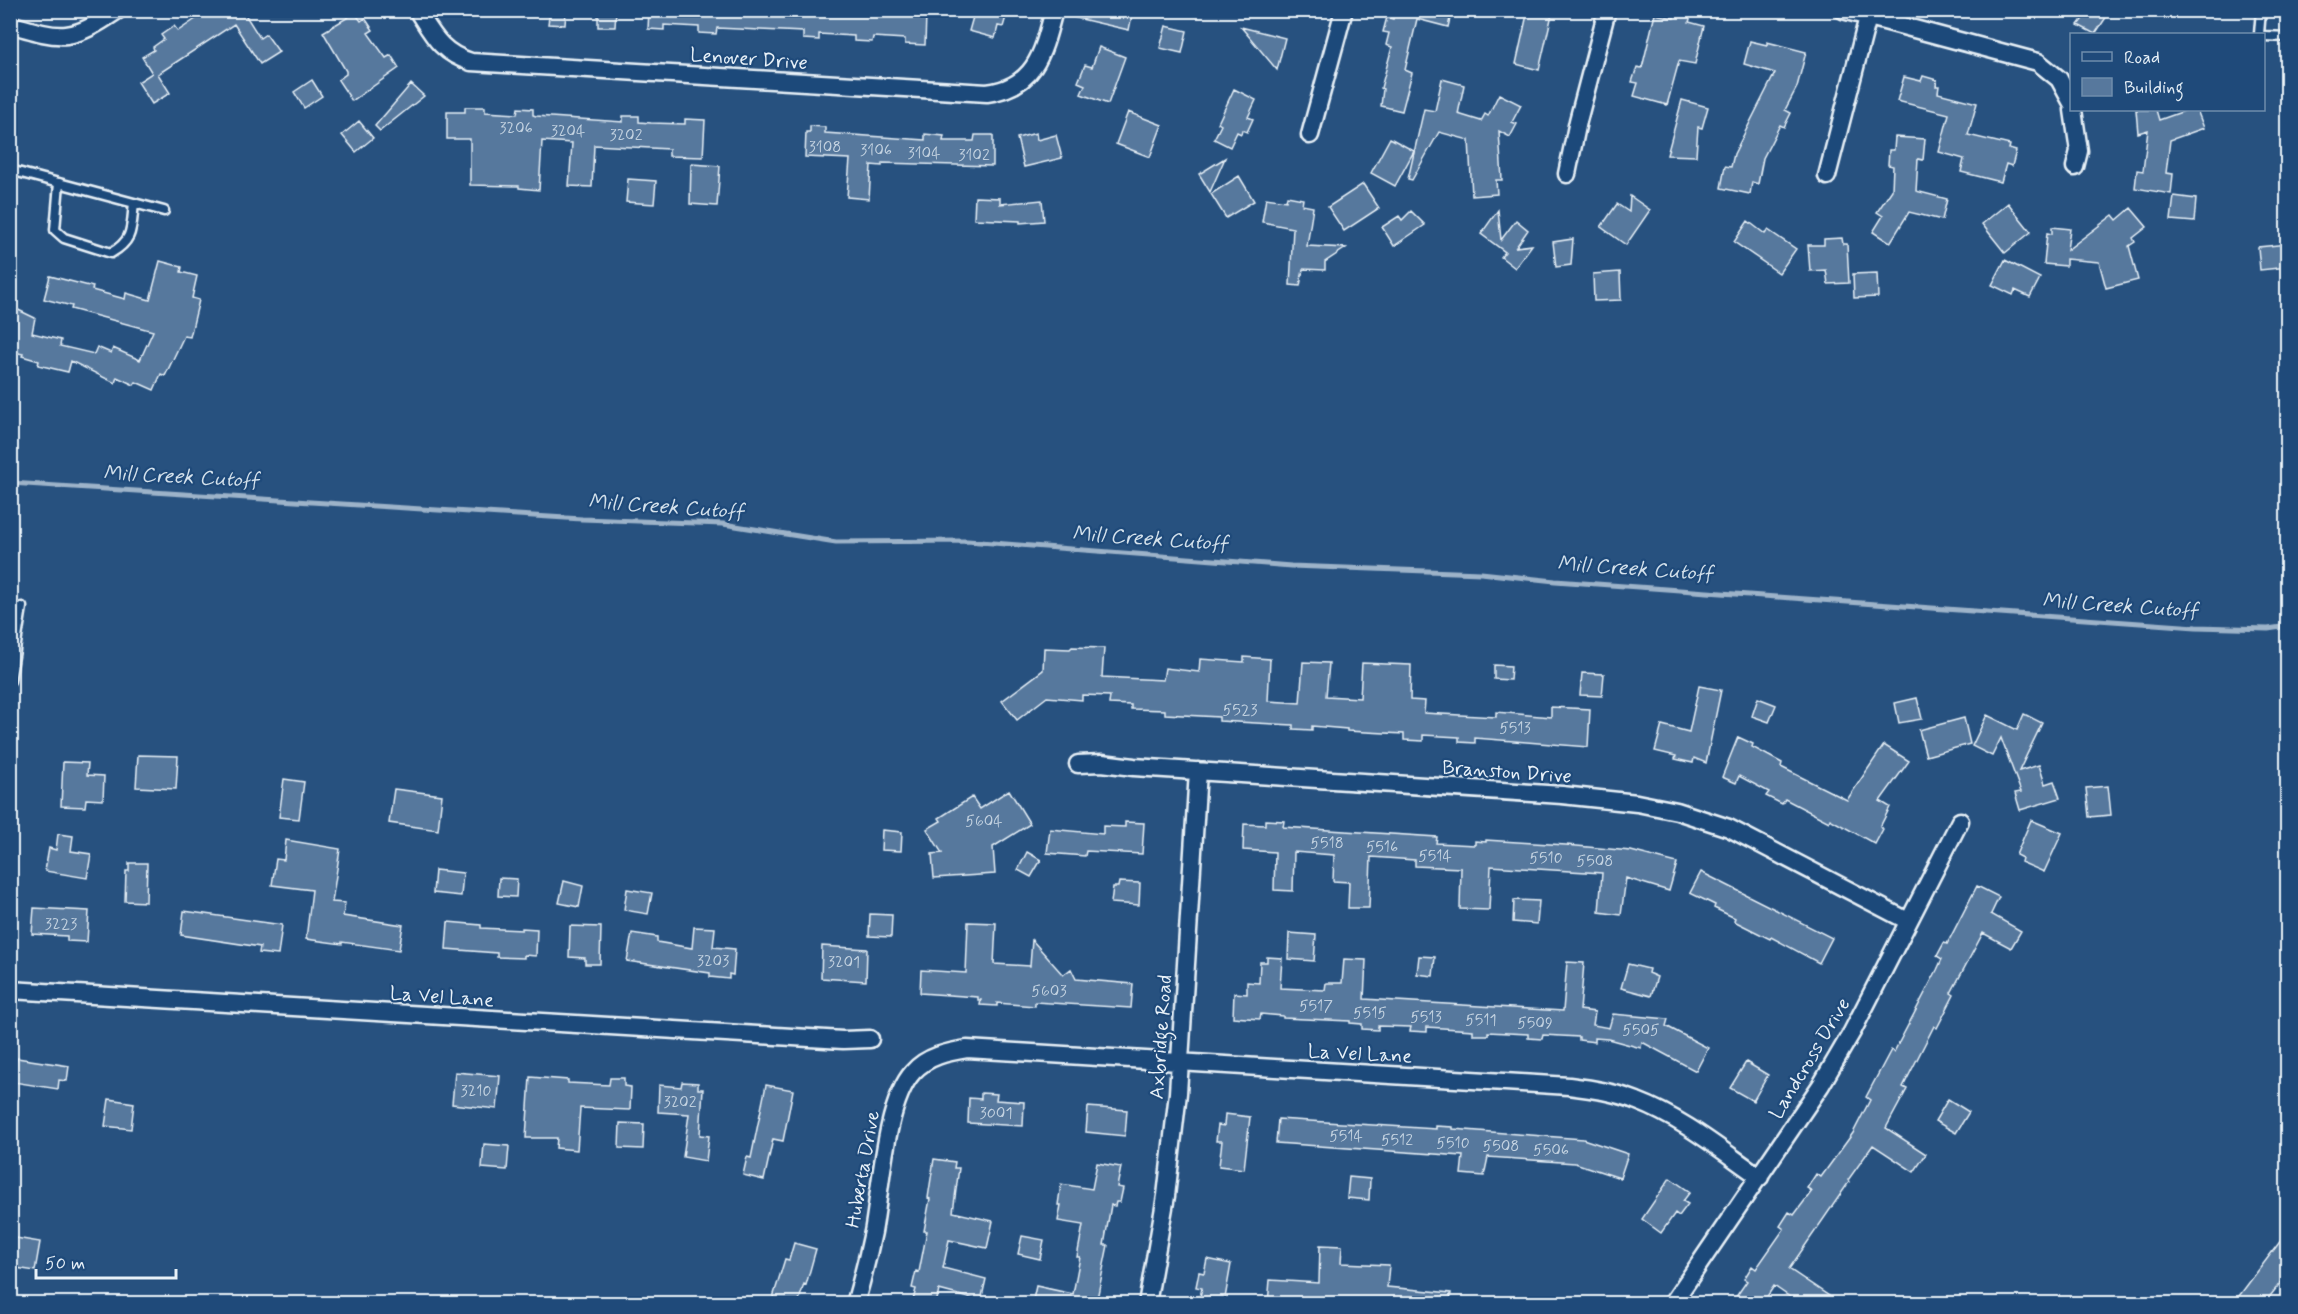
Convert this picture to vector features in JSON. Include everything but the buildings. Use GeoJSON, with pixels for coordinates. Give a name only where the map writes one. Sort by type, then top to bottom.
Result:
{"type":"FeatureCollection","features":[{"type":"Feature","properties":{"kind":"street"},"geometry":{"type":"LineString","coordinates":[[10,24],[51,36],[74,34],[93,27],[118,10]]}},
{"type":"Feature","properties":{"kind":"street","name":"Lenover Drive"},"geometry":{"type":"LineString","coordinates":[[417,10],[446,51],[457,58],[471,62],[987,93],[1015,86],[1027,76],[1044,48],[1054,10]]}},
{"type":"Feature","properties":{"kind":"street"},"geometry":{"type":"LineString","coordinates":[[1310,135],[1344,10]]}},
{"type":"Feature","properties":{"kind":"street"},"geometry":{"type":"LineString","coordinates":[[1567,174],[1578,121],[1607,10]]}},
{"type":"Feature","properties":{"kind":"street"},"geometry":{"type":"LineString","coordinates":[[1843,10],[2038,62],[2059,79],[2070,99]]}},
{"type":"Feature","properties":{"kind":"street"},"geometry":{"type":"LineString","coordinates":[[1827,176],[1868,17]]}},
{"type":"Feature","properties":{"kind":"street"},"geometry":{"type":"LineString","coordinates":[[2073,111],[2079,151],[2075,167]]}},
{"type":"Feature","properties":{"kind":"street","name":"Branston Drive"},"geometry":{"type":"LineString","coordinates":[[1078,764],[1562,795],[1637,802],[1677,811],[1729,828],[1908,921]]}},
{"type":"Feature","properties":{"kind":"street","name":"Axbridge Road"},"geometry":{"type":"LineString","coordinates":[[1147,1304],[1166,1196],[1178,1093],[1198,771]]}},
{"type":"Feature","properties":{"kind":"street","name":"Landcross Drive"},"geometry":{"type":"LineString","coordinates":[[1672,1304],[1760,1178],[1821,1085],[1852,1032],[1960,821]]}},
{"type":"Feature","properties":{"kind":"street","name":"La Vel Lane"},"geometry":{"type":"LineString","coordinates":[[10,990],[560,1025],[843,1040],[870,1039]]}},
{"type":"Feature","properties":{"kind":"street","name":"La Vel Lane"},"geometry":{"type":"LineString","coordinates":[[934,1057],[967,1049],[1569,1086],[1611,1093],[1655,1108],[1686,1126],[1760,1178]]}},
{"type":"Feature","properties":{"kind":"street","name":"Huberta Drive"},"geometry":{"type":"LineString","coordinates":[[855,1304],[873,1233],[893,1111],[900,1089],[919,1065],[934,1057]]}},
{"type":"Feature","properties":{"kind":"lane"},"geometry":{"type":"LineString","coordinates":[[2261,10],[2261,33]]}},
{"type":"Feature","properties":{"kind":"lane"},"geometry":{"type":"LineString","coordinates":[[2265,35],[2288,36]]}},
{"type":"Feature","properties":{"kind":"lane"},"geometry":{"type":"LineString","coordinates":[[10,170],[164,211]]}},
{"type":"Feature","properties":{"kind":"lane"},"geometry":{"type":"LineString","coordinates":[[59,183],[56,230],[64,238],[111,253],[122,247],[130,237],[134,203]]}},
{"type":"Feature","properties":{"kind":"lane"},"geometry":{"type":"LineString","coordinates":[[10,681],[22,607]]}},
{"type":"Feature","properties":{"kind":"waterway","name":"Mill Creek Cutoff"},"geometry":{"type":"LineString","coordinates":[[10,483],[582,519],[723,524],[836,542],[967,541],[1291,566],[1481,573],[1555,581],[2196,627],[2268,629],[2288,626]]}}]}
